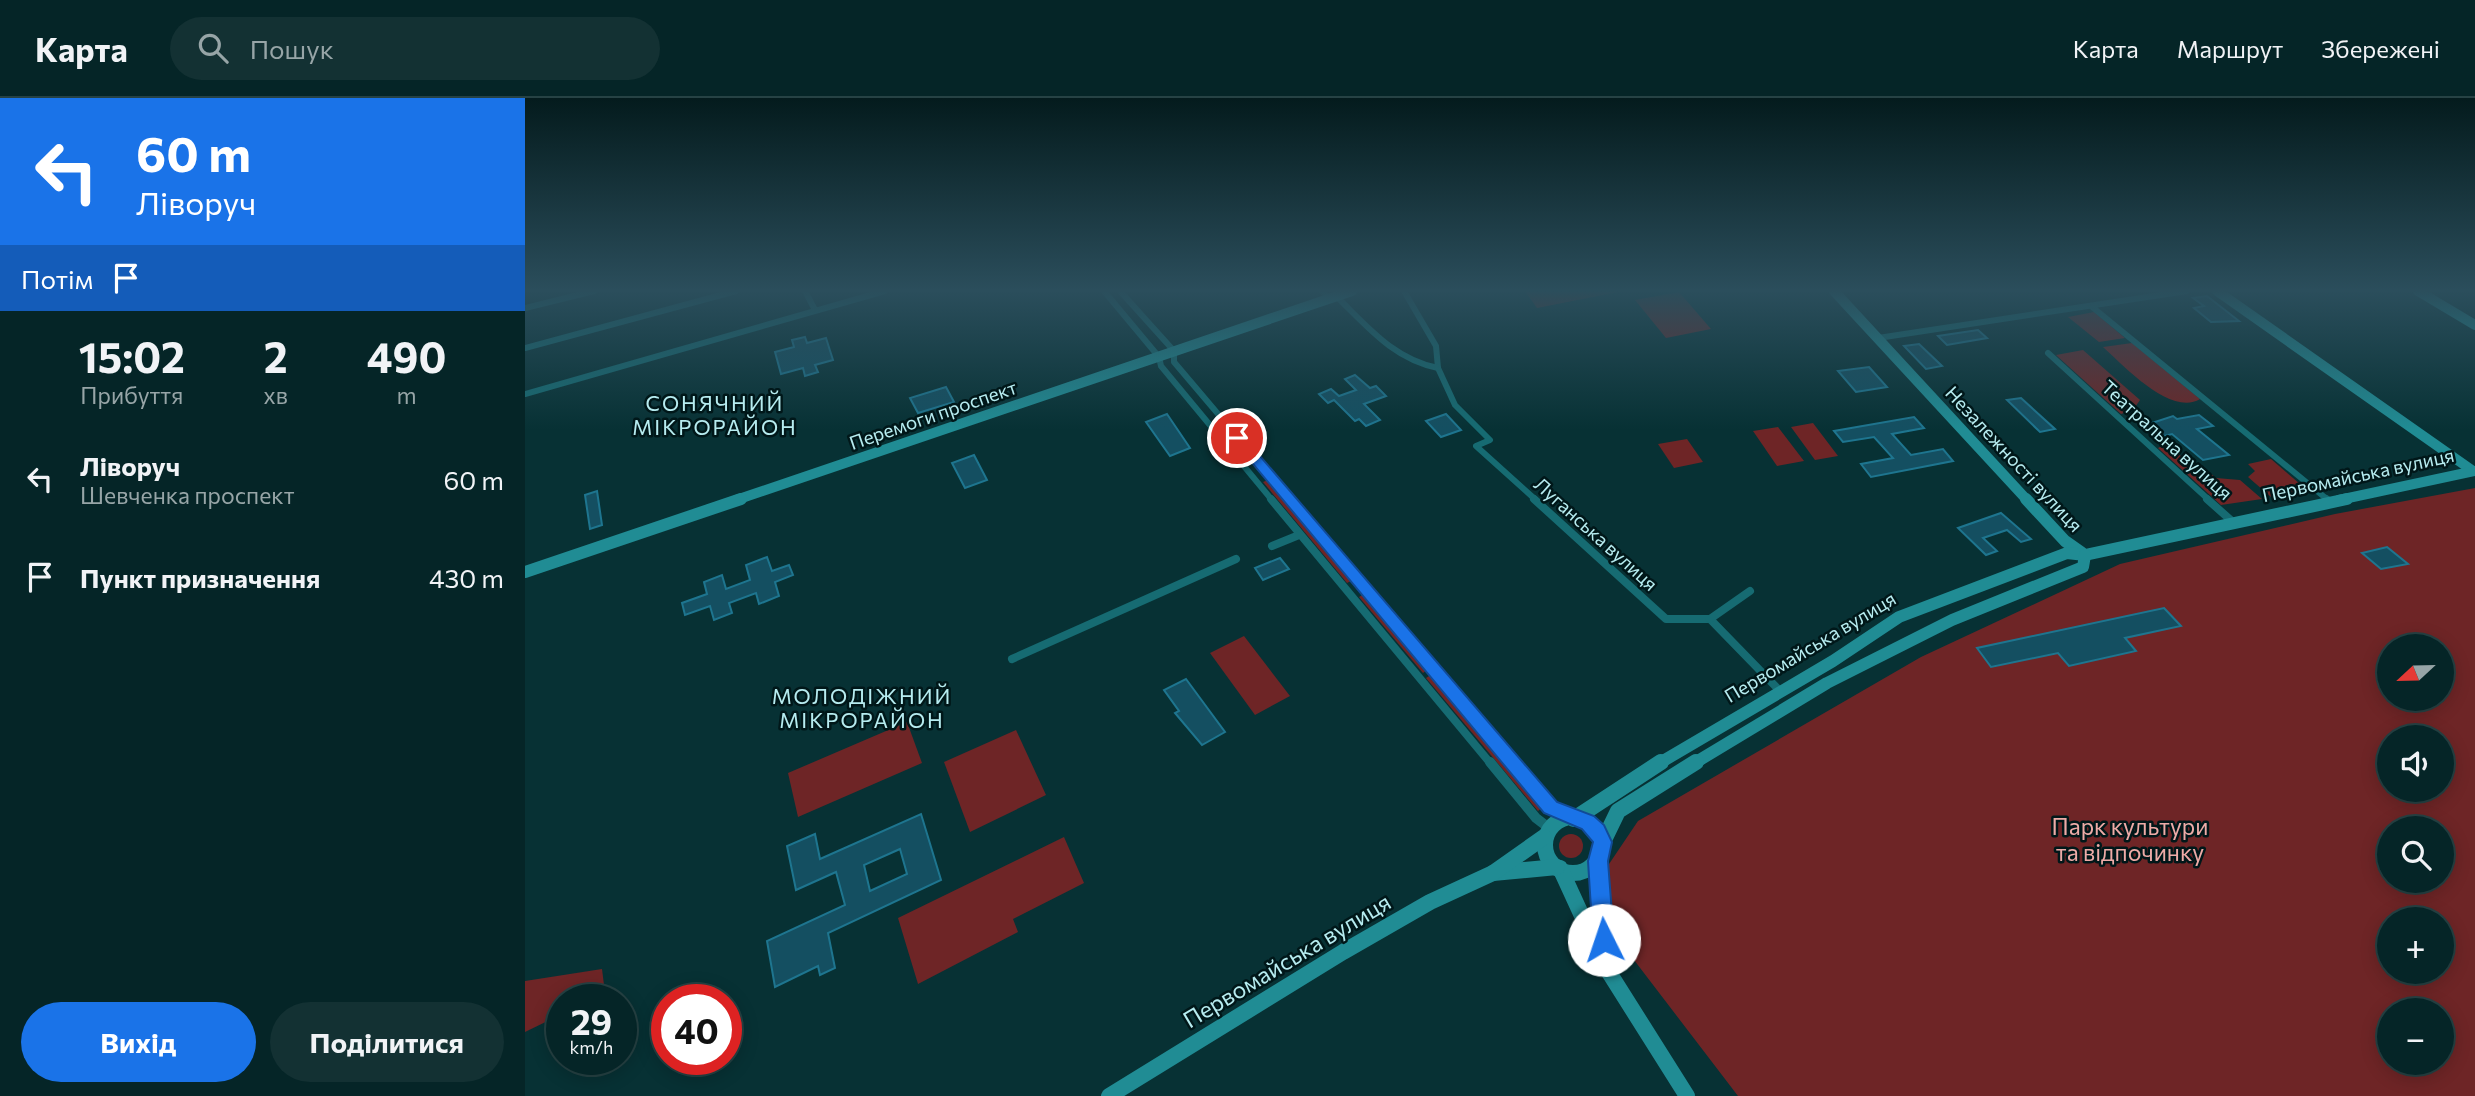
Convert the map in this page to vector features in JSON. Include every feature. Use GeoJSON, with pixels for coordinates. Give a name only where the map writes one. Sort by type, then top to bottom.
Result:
{"type":"FeatureCollection","features":[{"type":"Feature","properties":{"kind":"main road","name":"Перемоги проспект"},"geometry":{"type":"LineString","coordinates":[[525,572],[1211,338]]}},
{"type":"Feature","properties":{"kind":"main road","name":"Незалежності вулиця"},"geometry":{"type":"LineString","coordinates":[[1878,338],[2065,541],[2085,555]]}},
{"type":"Feature","properties":{"kind":"main road","name":"Первомайська вулиця"},"geometry":{"type":"LineString","coordinates":[[1573,818],[1675,753],[1921,606],[2067,552],[2085,555],[2474,471]]}},
{"type":"Feature","properties":{"kind":"main road","name":"Первомайська вулиця"},"geometry":{"type":"LineString","coordinates":[[1603,842],[1618,811],[1625,805],[1827,683],[1952,620],[2083,568],[2085,555]]}},
{"type":"Feature","properties":{"kind":"main road"},"geometry":{"type":"LineString","coordinates":[[1605,966],[1598,861],[1603,842],[1597,831],[1587,822],[1573,818],[1560,820],[1546,832],[1546,856],[1559,868],[1605,966],[1687,1096]]}},
{"type":"Feature","properties":{"kind":"main road","name":"Первомайська вулиця"},"geometry":{"type":"LineString","coordinates":[[1493,873],[1546,832]]}},
{"type":"Feature","properties":{"kind":"main road"},"geometry":{"type":"LineString","coordinates":[[1559,868],[1580,871],[1598,861]]}},
{"type":"Feature","properties":{"kind":"main road","name":"Первомайська вулиця"},"geometry":{"type":"LineString","coordinates":[[1493,873],[1559,868]]}},
{"type":"Feature","properties":{"kind":"street"},"geometry":{"type":"LineString","coordinates":[[525,348],[564,338]]}},
{"type":"Feature","properties":{"kind":"street"},"geometry":{"type":"LineString","coordinates":[[525,394],[720,338]]}},
{"type":"Feature","properties":{"kind":"street"},"geometry":{"type":"LineString","coordinates":[[1143,338],[1159,357],[1161,366],[1546,832]]}},
{"type":"Feature","properties":{"kind":"street"},"geometry":{"type":"LineString","coordinates":[[1162,338],[1174,351],[1174,362],[1551,808],[1573,818]]}},
{"type":"Feature","properties":{"kind":"street"},"geometry":{"type":"LineString","coordinates":[[1378,338],[1400,357],[1421,366],[1438,368]]}},
{"type":"Feature","properties":{"kind":"street","name":"Луганська вулиця"},"geometry":{"type":"LineString","coordinates":[[1431,338],[1436,346],[1438,368],[1455,405],[1490,440],[1476,446],[1567,532],[1666,619],[1710,619]]}},
{"type":"Feature","properties":{"kind":"street"},"geometry":{"type":"LineString","coordinates":[[2130,338],[2330,502]]}},
{"type":"Feature","properties":{"kind":"street"},"geometry":{"type":"LineString","coordinates":[[2283,338],[2474,471]]}},
{"type":"Feature","properties":{"kind":"street","name":"Театральна вулиця"},"geometry":{"type":"LineString","coordinates":[[2048,353],[2234,523]]}},
{"type":"Feature","properties":{"kind":"street"},"geometry":{"type":"LineString","coordinates":[[1272,546],[1299,535]]}},
{"type":"Feature","properties":{"kind":"street"},"geometry":{"type":"LineString","coordinates":[[1012,659],[1237,561]]}},
{"type":"Feature","properties":{"kind":"street"},"geometry":{"type":"LineString","coordinates":[[1750,592],[1710,619],[1779,691]]}},
{"type":"Feature","properties":{"kind":"street","name":"Первомайська вулиця"},"geometry":{"type":"LineString","coordinates":[[1109,1096],[1343,952],[1430,902],[1493,873]]}},
{"type":"Feature","properties":{"kind":"green space"},"geometry":{"type":"Polygon","coordinates":[[[2094,338],[2125,338],[2099,342],[2094,338]]]}},
{"type":"Feature","properties":{"kind":"green space"},"geometry":{"type":"Polygon","coordinates":[[[2132,343],[2200,399],[2188,403],[2162,395],[2135,376],[2103,347],[2132,343]]]}},
{"type":"Feature","properties":{"kind":"green space"},"geometry":{"type":"Polygon","coordinates":[[[2083,350],[2140,400],[2133,410],[2121,414],[2056,355],[2083,350]]]}},
{"type":"Feature","properties":{"kind":"green space"},"geometry":{"type":"Polygon","coordinates":[[[1813,423],[1838,456],[1815,460],[1791,427],[1813,423]]]}},
{"type":"Feature","properties":{"kind":"green space"},"geometry":{"type":"Polygon","coordinates":[[[1778,427],[1804,461],[1777,466],[1753,431],[1778,427]]]}},
{"type":"Feature","properties":{"kind":"green space"},"geometry":{"type":"Polygon","coordinates":[[[1687,439],[1703,462],[1674,468],[1658,444],[1687,439]]]}},
{"type":"Feature","properties":{"kind":"green space"},"geometry":{"type":"Polygon","coordinates":[[[2170,446],[2196,470],[2205,469],[2216,478],[2240,480],[2262,499],[2221,505],[2158,448],[2170,446]]]}},
{"type":"Feature","properties":{"kind":"green space"},"geometry":{"type":"Polygon","coordinates":[[[2271,459],[2307,490],[2271,497],[2248,477],[2255,471],[2248,464],[2271,459]]]}},
{"type":"Feature","properties":{"kind":"green space"},"geometry":{"type":"Polygon","coordinates":[[[1268,480],[1353,580],[1347,583],[1263,482],[1268,480]]]}},
{"type":"Feature","properties":{"kind":"green space","name":"Парк культури та відпочинку"},"geometry":{"type":"Polygon","coordinates":[[[2475,488],[2475,1096],[1738,1096],[1634,960],[1611,913],[1607,867],[1638,821],[1921,657],[2120,564],[2335,514],[2475,488]]]}},
{"type":"Feature","properties":{"kind":"green space"},"geometry":{"type":"Polygon","coordinates":[[[1364,594],[1428,669],[1423,673],[1359,597],[1364,594]]]}},
{"type":"Feature","properties":{"kind":"green space"},"geometry":{"type":"Polygon","coordinates":[[[1244,636],[1290,696],[1255,715],[1210,653],[1244,636]]]}},
{"type":"Feature","properties":{"kind":"green space"},"geometry":{"type":"Polygon","coordinates":[[[1432,674],[1544,806],[1538,811],[1426,678],[1432,674]]]}},
{"type":"Feature","properties":{"kind":"green space"},"geometry":{"type":"Polygon","coordinates":[[[907,722],[922,763],[798,817],[788,773],[907,722]]]}},
{"type":"Feature","properties":{"kind":"green space"},"geometry":{"type":"Polygon","coordinates":[[[1016,730],[1046,795],[970,832],[944,762],[1016,730]]]}},
{"type":"Feature","properties":{"kind":"green space"},"geometry":{"type":"Polygon","coordinates":[[[1571,834],[1582,841],[1583,846],[1576,857],[1571,858],[1560,851],[1559,846],[1566,835],[1571,834]]]}},
{"type":"Feature","properties":{"kind":"green space"},"geometry":{"type":"Polygon","coordinates":[[[1064,837],[1084,883],[1013,919],[1018,932],[918,984],[898,918],[1064,837]]]}},
{"type":"Feature","properties":{"kind":"green space"},"geometry":{"type":"Polygon","coordinates":[[[602,969],[604,984],[546,984],[546,1022],[525,1032],[525,981],[602,969]]]}},
{"type":"Feature","properties":{"kind":"building"},"geometry":{"type":"Polygon","coordinates":[[[805,338],[807,343],[826,338],[833,360],[815,365],[818,372],[805,376],[803,368],[781,374],[775,352],[794,347],[792,340],[805,338]]]}},
{"type":"Feature","properties":{"kind":"building"},"geometry":{"type":"Polygon","coordinates":[[[1940,338],[1987,338],[1947,345],[1940,338]]]}},
{"type":"Feature","properties":{"kind":"building"},"geometry":{"type":"Polygon","coordinates":[[[1919,344],[1942,366],[1926,369],[1904,346],[1919,344]]]}},
{"type":"Feature","properties":{"kind":"building"},"geometry":{"type":"Polygon","coordinates":[[[1869,367],[1887,387],[1856,392],[1838,371],[1869,367]]]}},
{"type":"Feature","properties":{"kind":"building"},"geometry":{"type":"Polygon","coordinates":[[[1355,375],[1370,388],[1376,386],[1386,396],[1364,404],[1380,420],[1366,426],[1359,419],[1355,421],[1334,400],[1328,403],[1319,394],[1331,389],[1339,396],[1356,390],[1345,379],[1355,375]]]}},
{"type":"Feature","properties":{"kind":"building"},"geometry":{"type":"Polygon","coordinates":[[[946,387],[954,402],[918,413],[910,398],[946,387]]]}},
{"type":"Feature","properties":{"kind":"building"},"geometry":{"type":"Polygon","coordinates":[[[2021,398],[2055,429],[2040,432],[2007,400],[2021,398]]]}},
{"type":"Feature","properties":{"kind":"building"},"geometry":{"type":"Polygon","coordinates":[[[1167,414],[1190,448],[1170,456],[1146,422],[1167,414]]]}},
{"type":"Feature","properties":{"kind":"building"},"geometry":{"type":"Polygon","coordinates":[[[1446,414],[1461,430],[1441,437],[1426,421],[1446,414]]]}},
{"type":"Feature","properties":{"kind":"building"},"geometry":{"type":"Polygon","coordinates":[[[2199,415],[2213,426],[2197,429],[2229,455],[2203,460],[2172,434],[2160,437],[2146,425],[2173,416],[2177,419],[2199,415]]]}},
{"type":"Feature","properties":{"kind":"building"},"geometry":{"type":"Polygon","coordinates":[[[1914,417],[1924,428],[1892,434],[1911,455],[1943,449],[1953,461],[1871,477],[1861,464],[1893,458],[1874,437],[1843,442],[1834,431],[1914,417]]]}},
{"type":"Feature","properties":{"kind":"building"},"geometry":{"type":"Polygon","coordinates":[[[974,455],[987,480],[965,488],[952,463],[974,455]]]}},
{"type":"Feature","properties":{"kind":"building"},"geometry":{"type":"Polygon","coordinates":[[[597,491],[602,525],[590,529],[585,495],[597,491]]]}},
{"type":"Feature","properties":{"kind":"building"},"geometry":{"type":"Polygon","coordinates":[[[2001,513],[2031,539],[2021,542],[2007,530],[1983,538],[1997,551],[1986,555],[1958,528],[2001,513]]]}},
{"type":"Feature","properties":{"kind":"building"},"geometry":{"type":"Polygon","coordinates":[[[2387,547],[2408,564],[2381,569],[2362,553],[2387,547]]]}},
{"type":"Feature","properties":{"kind":"building"},"geometry":{"type":"Polygon","coordinates":[[[767,557],[772,571],[789,565],[793,575],[775,582],[779,596],[759,604],[756,593],[729,603],[732,613],[714,620],[710,606],[685,615],[682,603],[707,594],[704,582],[722,575],[726,589],[750,580],[746,565],[767,557]]]}},
{"type":"Feature","properties":{"kind":"building"},"geometry":{"type":"Polygon","coordinates":[[[1280,558],[1289,569],[1263,580],[1255,568],[1280,558]]]}},
{"type":"Feature","properties":{"kind":"building"},"geometry":{"type":"Polygon","coordinates":[[[2164,608],[2181,626],[2125,638],[2136,651],[2069,666],[2058,653],[1991,667],[1977,648],[2164,608]]]}},
{"type":"Feature","properties":{"kind":"building"},"geometry":{"type":"Polygon","coordinates":[[[1186,679],[1225,732],[1202,745],[1175,713],[1179,711],[1164,690],[1186,679]]]}},
{"type":"Feature","properties":{"kind":"building"},"geometry":{"type":"Polygon","coordinates":[[[921,814],[941,880],[828,933],[835,968],[820,975],[818,966],[775,987],[767,941],[845,905],[836,872],[796,890],[787,846],[815,834],[820,859],[921,814]],[[900,849],[864,865],[870,891],[907,874],[900,849]]]}},
{"type":"Feature","properties":{"kind":"district","name":"СОНЯЧНИЙ МІКРОРАЙОН"},"geometry":{"type":"Point","coordinates":[715,416]}},
{"type":"Feature","properties":{"kind":"district","name":"МОЛОДІЖНИЙ МІКРОРАЙОН"},"geometry":{"type":"Point","coordinates":[862,709]}},
{"type":"Feature","properties":{"kind":"route"},"geometry":{"type":"LineString","coordinates":[[1237,438],[1551,808],[1587,822],[1597,831],[1603,842],[1598,861],[1604,940]]}}]}
